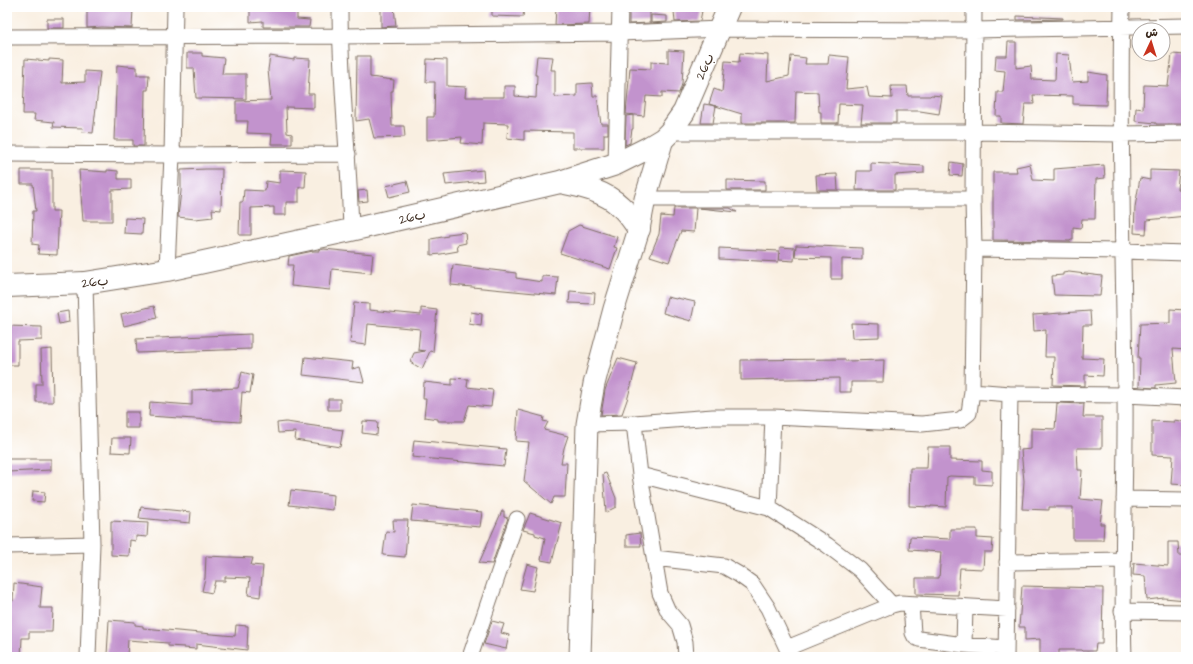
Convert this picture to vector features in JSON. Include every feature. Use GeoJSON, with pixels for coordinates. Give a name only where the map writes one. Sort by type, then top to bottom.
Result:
{"type":"FeatureCollection","features":[{"type":"Feature","properties":{"kind":"highway","name":"26ب"},"geometry":{"type":"LineString","coordinates":[[7,286],[85,282],[167,270],[560,182],[616,164],[648,148],[666,135],[684,112],[730,7]]}},
{"type":"Feature","properties":{"kind":"highway"},"geometry":{"type":"LineString","coordinates":[[560,182],[592,190],[610,199],[620,206],[638,229]]}},
{"type":"Feature","properties":{"kind":"street"},"geometry":{"type":"LineString","coordinates":[[167,270],[172,155],[175,7]]}},
{"type":"Feature","properties":{"kind":"street"},"geometry":{"type":"LineString","coordinates":[[340,7],[340,36],[348,154],[351,230]]}},
{"type":"Feature","properties":{"kind":"street"},"geometry":{"type":"LineString","coordinates":[[616,164],[620,7]]}},
{"type":"Feature","properties":{"kind":"street"},"geometry":{"type":"LineString","coordinates":[[587,424],[634,423],[713,417],[773,417],[922,424],[960,420],[969,413],[972,391],[974,249],[974,7]]}},
{"type":"Feature","properties":{"kind":"street"},"geometry":{"type":"LineString","coordinates":[[1122,7],[1121,134],[1125,395],[1122,611],[1124,657]]}},
{"type":"Feature","properties":{"kind":"street"},"geometry":{"type":"LineString","coordinates":[[7,36],[340,36],[721,29],[974,30],[1186,26]]}},
{"type":"Feature","properties":{"kind":"street"},"geometry":{"type":"LineString","coordinates":[[580,657],[587,424],[594,384],[614,309],[638,229],[645,199],[666,135],[974,132],[1121,134],[1186,133]]}},
{"type":"Feature","properties":{"kind":"street"},"geometry":{"type":"LineString","coordinates":[[7,154],[348,154]]}},
{"type":"Feature","properties":{"kind":"street"},"geometry":{"type":"LineString","coordinates":[[645,199],[973,199]]}},
{"type":"Feature","properties":{"kind":"street"},"geometry":{"type":"LineString","coordinates":[[974,249],[1123,250],[1186,253]]}},
{"type":"Feature","properties":{"kind":"street"},"geometry":{"type":"LineString","coordinates":[[85,282],[92,544],[88,657]]}},
{"type":"Feature","properties":{"kind":"street"},"geometry":{"type":"LineString","coordinates":[[972,391],[1010,394],[1125,395],[1186,398]]}},
{"type":"Feature","properties":{"kind":"street"},"geometry":{"type":"LineString","coordinates":[[911,604],[911,624],[915,637],[919,639],[964,645],[1006,653],[1010,394]]}},
{"type":"Feature","properties":{"kind":"street"},"geometry":{"type":"LineString","coordinates":[[769,508],[773,417]]}},
{"type":"Feature","properties":{"kind":"street"},"geometry":{"type":"LineString","coordinates":[[634,423],[640,475],[660,593],[668,611],[680,624],[685,642],[686,657]]}},
{"type":"Feature","properties":{"kind":"street"},"geometry":{"type":"LineString","coordinates":[[640,475],[769,508],[827,545],[860,570],[892,605]]}},
{"type":"Feature","properties":{"kind":"street"},"geometry":{"type":"LineString","coordinates":[[1124,499],[1186,500]]}},
{"type":"Feature","properties":{"kind":"street"},"geometry":{"type":"LineString","coordinates":[[470,657],[517,519]]}},
{"type":"Feature","properties":{"kind":"street"},"geometry":{"type":"LineString","coordinates":[[7,546],[92,544]]}},
{"type":"Feature","properties":{"kind":"street"},"geometry":{"type":"LineString","coordinates":[[654,558],[724,566],[738,574],[752,584],[768,608],[789,653],[892,605],[900,603],[1007,609]]}},
{"type":"Feature","properties":{"kind":"street"},"geometry":{"type":"LineString","coordinates":[[1007,562],[1123,560]]}},
{"type":"Feature","properties":{"kind":"street"},"geometry":{"type":"LineString","coordinates":[[964,645],[965,607]]}},
{"type":"Feature","properties":{"kind":"street"},"geometry":{"type":"LineString","coordinates":[[1122,611],[1186,612]]}},
{"type":"Feature","properties":{"kind":"building"},"geometry":{"type":"Polygon","coordinates":[[[87,7],[133,8],[132,28],[87,28],[87,7]]]}},
{"type":"Feature","properties":{"kind":"building"},"geometry":{"type":"Polygon","coordinates":[[[250,7],[297,7],[297,19],[310,20],[309,27],[263,27],[263,21],[250,22],[250,7]]]}},
{"type":"Feature","properties":{"kind":"building"},"geometry":{"type":"Polygon","coordinates":[[[381,7],[394,7],[396,26],[381,27],[381,7]]]}},
{"type":"Feature","properties":{"kind":"building"},"geometry":{"type":"Polygon","coordinates":[[[492,7],[524,7],[523,17],[492,16],[492,7]]]}},
{"type":"Feature","properties":{"kind":"building"},"geometry":{"type":"Polygon","coordinates":[[[556,7],[590,7],[589,24],[555,25],[556,7]]]}},
{"type":"Feature","properties":{"kind":"building"},"geometry":{"type":"Polygon","coordinates":[[[650,7],[650,23],[629,24],[629,9],[650,7]]]}},
{"type":"Feature","properties":{"kind":"building"},"geometry":{"type":"Polygon","coordinates":[[[684,7],[701,7],[700,11],[702,11],[700,21],[675,22],[674,11],[684,10],[684,7]]]}},
{"type":"Feature","properties":{"kind":"building"},"geometry":{"type":"Polygon","coordinates":[[[651,15],[667,16],[667,22],[651,23],[651,15]]]}},
{"type":"Feature","properties":{"kind":"building"},"geometry":{"type":"Polygon","coordinates":[[[1017,16],[1063,18],[1063,19],[1017,20],[1017,16]]]}},
{"type":"Feature","properties":{"kind":"building"},"geometry":{"type":"Polygon","coordinates":[[[47,19],[64,19],[64,28],[47,28],[47,19]]]}},
{"type":"Feature","properties":{"kind":"building"},"geometry":{"type":"Polygon","coordinates":[[[1008,42],[1016,42],[1016,68],[1031,66],[1032,79],[1055,80],[1056,54],[1069,55],[1072,82],[1088,81],[1088,72],[1107,75],[1106,105],[1073,104],[1073,96],[1033,95],[1034,104],[1025,104],[1023,124],[1001,123],[1001,116],[996,116],[997,92],[1003,92],[1005,71],[995,70],[996,56],[1007,56],[1008,42]]]}},
{"type":"Feature","properties":{"kind":"building"},"geometry":{"type":"Polygon","coordinates":[[[668,50],[684,51],[682,84],[679,93],[662,92],[662,97],[646,96],[644,116],[626,114],[630,68],[651,69],[651,62],[668,63],[668,50]]]}},
{"type":"Feature","properties":{"kind":"building"},"geometry":{"type":"Polygon","coordinates":[[[187,53],[202,53],[202,56],[224,58],[222,74],[246,74],[246,99],[196,98],[194,68],[187,68],[187,53]]]}},
{"type":"Feature","properties":{"kind":"building"},"geometry":{"type":"Polygon","coordinates":[[[740,53],[768,55],[767,81],[789,76],[791,56],[806,58],[805,64],[828,64],[829,55],[849,57],[846,89],[867,87],[869,97],[892,98],[891,86],[907,86],[908,96],[942,96],[939,114],[920,111],[896,111],[896,123],[861,123],[863,105],[839,104],[838,123],[821,123],[818,92],[796,91],[795,123],[742,123],[742,114],[709,104],[714,89],[722,92],[725,61],[739,62],[740,53]]]}},
{"type":"Feature","properties":{"kind":"building"},"geometry":{"type":"Polygon","coordinates":[[[1172,54],[1186,55],[1186,124],[1156,124],[1135,121],[1136,108],[1143,109],[1144,85],[1168,86],[1172,54]]]}},
{"type":"Feature","properties":{"kind":"building"},"geometry":{"type":"Polygon","coordinates":[[[270,56],[294,60],[294,58],[310,59],[308,94],[314,94],[314,108],[286,107],[287,133],[292,134],[292,144],[271,144],[272,134],[247,133],[248,121],[236,121],[236,101],[271,100],[268,70],[270,56]]]}},
{"type":"Feature","properties":{"kind":"building"},"geometry":{"type":"Polygon","coordinates":[[[357,56],[370,56],[370,77],[394,80],[393,91],[391,91],[392,126],[404,126],[405,137],[374,138],[369,119],[356,121],[357,56]]]}},
{"type":"Feature","properties":{"kind":"building"},"geometry":{"type":"Polygon","coordinates":[[[537,56],[553,57],[551,70],[555,70],[555,97],[577,96],[577,84],[592,83],[593,96],[597,96],[601,124],[608,124],[608,134],[604,134],[604,148],[573,148],[573,132],[524,131],[524,140],[507,138],[508,124],[483,123],[482,145],[461,143],[462,137],[427,140],[427,117],[434,117],[435,82],[426,82],[427,59],[447,60],[447,86],[466,87],[465,97],[504,97],[504,86],[515,86],[515,96],[536,98],[537,75],[535,75],[537,56]]]}},
{"type":"Feature","properties":{"kind":"building"},"geometry":{"type":"Polygon","coordinates":[[[25,59],[49,61],[49,59],[63,60],[62,83],[85,82],[85,71],[100,72],[93,133],[82,132],[83,128],[53,127],[54,122],[34,120],[35,114],[23,114],[25,59]]]}},
{"type":"Feature","properties":{"kind":"building"},"geometry":{"type":"Polygon","coordinates":[[[117,65],[137,67],[137,75],[149,75],[148,90],[145,90],[144,146],[133,146],[133,140],[114,140],[117,65]]]}},
{"type":"Feature","properties":{"kind":"building"},"geometry":{"type":"Polygon","coordinates":[[[704,104],[716,106],[713,123],[701,123],[704,104]]]}},
{"type":"Feature","properties":{"kind":"building"},"geometry":{"type":"Polygon","coordinates":[[[633,115],[633,129],[630,143],[625,145],[626,116],[633,115]]]}},
{"type":"Feature","properties":{"kind":"building"},"geometry":{"type":"Polygon","coordinates":[[[951,162],[963,164],[962,176],[950,175],[951,162]]]}},
{"type":"Feature","properties":{"kind":"building"},"geometry":{"type":"Polygon","coordinates":[[[871,163],[924,166],[924,173],[895,175],[895,190],[856,190],[857,171],[871,171],[871,163]]]}},
{"type":"Feature","properties":{"kind":"building"},"geometry":{"type":"Polygon","coordinates":[[[1030,164],[1033,180],[1054,181],[1054,169],[1104,165],[1105,178],[1096,179],[1095,219],[1082,219],[1081,228],[1073,227],[1073,240],[993,240],[993,172],[1017,172],[1016,167],[1030,164]]]}},
{"type":"Feature","properties":{"kind":"building"},"geometry":{"type":"Polygon","coordinates":[[[222,169],[221,210],[212,209],[213,217],[195,219],[178,217],[181,191],[181,170],[222,169]]]}},
{"type":"Feature","properties":{"kind":"building"},"geometry":{"type":"Polygon","coordinates":[[[21,170],[52,170],[52,211],[59,211],[57,255],[38,254],[39,245],[32,244],[33,211],[36,211],[33,184],[21,184],[21,170]]]}},
{"type":"Feature","properties":{"kind":"building"},"geometry":{"type":"Polygon","coordinates":[[[79,170],[107,172],[107,170],[118,171],[118,179],[131,179],[131,189],[112,190],[112,221],[83,221],[79,170]]]}},
{"type":"Feature","properties":{"kind":"building"},"geometry":{"type":"Polygon","coordinates":[[[280,170],[306,171],[305,187],[299,187],[299,202],[286,202],[286,215],[274,215],[274,207],[251,208],[251,235],[239,235],[240,202],[243,202],[244,190],[265,191],[266,181],[280,183],[280,170]]]}},
{"type":"Feature","properties":{"kind":"building"},"geometry":{"type":"Polygon","coordinates":[[[483,170],[484,181],[446,185],[444,174],[483,170]]]}},
{"type":"Feature","properties":{"kind":"building"},"geometry":{"type":"Polygon","coordinates":[[[1150,170],[1179,171],[1177,189],[1186,190],[1186,216],[1147,220],[1146,234],[1134,233],[1135,207],[1140,178],[1150,180],[1150,170]]]}},
{"type":"Feature","properties":{"kind":"building"},"geometry":{"type":"Polygon","coordinates":[[[837,174],[838,190],[817,190],[816,175],[837,174]]]}},
{"type":"Feature","properties":{"kind":"building"},"geometry":{"type":"Polygon","coordinates":[[[727,180],[765,181],[765,190],[727,190],[727,180]]]}},
{"type":"Feature","properties":{"kind":"building"},"geometry":{"type":"Polygon","coordinates":[[[407,181],[410,192],[389,197],[386,186],[407,181]]]}},
{"type":"Feature","properties":{"kind":"building"},"geometry":{"type":"Polygon","coordinates":[[[367,190],[368,201],[359,202],[358,191],[367,190]]]}},
{"type":"Feature","properties":{"kind":"building"},"geometry":{"type":"Polygon","coordinates":[[[674,208],[696,208],[694,232],[681,231],[669,262],[650,256],[659,234],[661,216],[673,217],[674,208]]]}},
{"type":"Feature","properties":{"kind":"building"},"geometry":{"type":"Polygon","coordinates":[[[699,208],[730,208],[737,212],[699,208]]]}},
{"type":"Feature","properties":{"kind":"building"},"geometry":{"type":"Polygon","coordinates":[[[125,218],[143,219],[142,234],[124,233],[125,218]]]}},
{"type":"Feature","properties":{"kind":"building"},"geometry":{"type":"Polygon","coordinates":[[[579,225],[617,237],[614,247],[617,248],[610,269],[560,253],[568,231],[579,225]]]}},
{"type":"Feature","properties":{"kind":"building"},"geometry":{"type":"Polygon","coordinates":[[[465,232],[466,243],[457,245],[458,251],[431,255],[431,239],[448,236],[448,234],[465,232]]]}},
{"type":"Feature","properties":{"kind":"building"},"geometry":{"type":"Polygon","coordinates":[[[796,245],[862,248],[862,260],[842,259],[842,279],[831,279],[831,258],[795,257],[796,245]]]}},
{"type":"Feature","properties":{"kind":"building"},"geometry":{"type":"Polygon","coordinates":[[[780,247],[795,248],[794,261],[779,260],[780,247]]]}},
{"type":"Feature","properties":{"kind":"building"},"geometry":{"type":"Polygon","coordinates":[[[719,248],[779,251],[778,262],[719,259],[719,248]]]}},
{"type":"Feature","properties":{"kind":"building"},"geometry":{"type":"Polygon","coordinates":[[[324,249],[373,254],[371,273],[332,269],[330,290],[291,286],[293,265],[288,265],[289,256],[324,249]]]}},
{"type":"Feature","properties":{"kind":"building"},"geometry":{"type":"Polygon","coordinates":[[[453,265],[516,273],[516,278],[542,282],[542,276],[558,277],[556,295],[451,285],[453,265]]]}},
{"type":"Feature","properties":{"kind":"building"},"geometry":{"type":"Polygon","coordinates":[[[1069,272],[1102,276],[1100,296],[1054,295],[1052,276],[1063,275],[1063,273],[1069,272]]]}},
{"type":"Feature","properties":{"kind":"building"},"geometry":{"type":"Polygon","coordinates":[[[570,291],[595,293],[594,304],[569,303],[570,291]]]}},
{"type":"Feature","properties":{"kind":"building"},"geometry":{"type":"Polygon","coordinates":[[[667,297],[695,302],[691,321],[663,313],[667,297]]]}},
{"type":"Feature","properties":{"kind":"building"},"geometry":{"type":"Polygon","coordinates":[[[354,303],[369,304],[369,310],[421,315],[421,308],[437,310],[433,352],[430,351],[422,369],[410,362],[414,353],[425,351],[418,350],[420,329],[368,324],[366,345],[350,343],[354,303]]]}},
{"type":"Feature","properties":{"kind":"building"},"geometry":{"type":"Polygon","coordinates":[[[154,306],[157,318],[124,326],[121,314],[154,306]]]}},
{"type":"Feature","properties":{"kind":"building"},"geometry":{"type":"Polygon","coordinates":[[[1170,309],[1186,310],[1186,350],[1173,349],[1176,383],[1156,385],[1156,388],[1139,387],[1140,358],[1138,358],[1140,324],[1170,323],[1170,309]]]}},
{"type":"Feature","properties":{"kind":"building"},"geometry":{"type":"Polygon","coordinates":[[[68,311],[69,322],[59,324],[57,313],[68,311]]]}},
{"type":"Feature","properties":{"kind":"building"},"geometry":{"type":"Polygon","coordinates":[[[1090,311],[1091,325],[1083,325],[1082,358],[1104,359],[1103,376],[1085,375],[1085,386],[1053,385],[1054,357],[1045,357],[1046,330],[1034,331],[1033,315],[1090,311]]]}},
{"type":"Feature","properties":{"kind":"building"},"geometry":{"type":"Polygon","coordinates":[[[471,312],[482,314],[481,326],[469,324],[471,312]]]}},
{"type":"Feature","properties":{"kind":"building"},"geometry":{"type":"Polygon","coordinates":[[[851,323],[879,324],[879,337],[852,338],[851,323]]]}},
{"type":"Feature","properties":{"kind":"building"},"geometry":{"type":"Polygon","coordinates":[[[7,326],[42,327],[42,340],[18,341],[18,365],[7,365],[7,326]]]}},
{"type":"Feature","properties":{"kind":"building"},"geometry":{"type":"Polygon","coordinates":[[[251,334],[251,349],[137,353],[136,339],[251,334]]]}},
{"type":"Feature","properties":{"kind":"building"},"geometry":{"type":"Polygon","coordinates":[[[52,349],[53,402],[36,402],[36,384],[42,384],[41,350],[52,349]]]}},
{"type":"Feature","properties":{"kind":"building"},"geometry":{"type":"Polygon","coordinates":[[[305,357],[353,362],[352,369],[360,367],[364,382],[303,375],[305,357]]]}},
{"type":"Feature","properties":{"kind":"building"},"geometry":{"type":"Polygon","coordinates":[[[618,358],[637,363],[628,397],[622,414],[601,415],[605,390],[618,358]]]}},
{"type":"Feature","properties":{"kind":"building"},"geometry":{"type":"Polygon","coordinates":[[[845,359],[845,361],[884,360],[883,382],[851,382],[851,392],[839,392],[839,378],[741,380],[741,360],[845,359]]]}},
{"type":"Feature","properties":{"kind":"building"},"geometry":{"type":"Polygon","coordinates":[[[242,372],[253,375],[250,393],[242,392],[240,422],[149,416],[150,402],[192,405],[192,390],[238,388],[242,372]]]}},
{"type":"Feature","properties":{"kind":"building"},"geometry":{"type":"Polygon","coordinates":[[[452,378],[468,379],[467,387],[493,390],[491,407],[469,405],[464,421],[438,421],[438,419],[424,417],[426,399],[423,399],[424,382],[452,385],[452,378]]]}},
{"type":"Feature","properties":{"kind":"building"},"geometry":{"type":"Polygon","coordinates":[[[328,399],[340,399],[340,410],[328,410],[328,399]]]}},
{"type":"Feature","properties":{"kind":"building"},"geometry":{"type":"Polygon","coordinates":[[[1057,403],[1084,404],[1083,417],[1102,417],[1102,448],[1077,448],[1078,470],[1082,470],[1080,499],[1103,501],[1100,524],[1104,524],[1103,540],[1073,540],[1073,507],[1049,507],[1049,510],[1022,509],[1024,481],[1021,450],[1031,449],[1031,428],[1055,429],[1057,403]]]}},
{"type":"Feature","properties":{"kind":"building"},"geometry":{"type":"Polygon","coordinates":[[[518,410],[544,417],[543,421],[548,422],[544,430],[568,436],[561,463],[567,463],[565,497],[554,497],[551,504],[524,481],[529,442],[516,441],[518,410]]]}},
{"type":"Feature","properties":{"kind":"building"},"geometry":{"type":"Polygon","coordinates":[[[125,412],[139,412],[139,428],[125,428],[125,412]]]}},
{"type":"Feature","properties":{"kind":"building"},"geometry":{"type":"Polygon","coordinates":[[[1174,420],[1186,422],[1186,485],[1171,484],[1173,456],[1152,455],[1152,421],[1174,422],[1174,420]]]}},
{"type":"Feature","properties":{"kind":"building"},"geometry":{"type":"Polygon","coordinates":[[[363,421],[378,422],[377,435],[362,433],[363,421]]]}},
{"type":"Feature","properties":{"kind":"building"},"geometry":{"type":"Polygon","coordinates":[[[286,422],[343,430],[340,447],[295,440],[296,432],[278,433],[277,423],[286,422]]]}},
{"type":"Feature","properties":{"kind":"building"},"geometry":{"type":"Polygon","coordinates":[[[112,438],[131,438],[130,453],[111,452],[112,438]]]}},
{"type":"Feature","properties":{"kind":"building"},"geometry":{"type":"Polygon","coordinates":[[[414,440],[506,449],[504,466],[412,457],[414,440]]]}},
{"type":"Feature","properties":{"kind":"building"},"geometry":{"type":"Polygon","coordinates":[[[928,447],[950,447],[950,460],[982,461],[982,470],[992,471],[992,485],[975,484],[975,477],[950,476],[947,477],[946,507],[909,506],[910,468],[927,468],[928,447]]]}},
{"type":"Feature","properties":{"kind":"building"},"geometry":{"type":"Polygon","coordinates":[[[7,459],[51,459],[51,470],[7,472],[7,459]]]}},
{"type":"Feature","properties":{"kind":"building"},"geometry":{"type":"Polygon","coordinates":[[[606,473],[616,498],[616,507],[606,512],[603,474],[606,473]]]}},
{"type":"Feature","properties":{"kind":"building"},"geometry":{"type":"Polygon","coordinates":[[[291,490],[334,495],[333,510],[289,505],[291,490]]]}},
{"type":"Feature","properties":{"kind":"building"},"geometry":{"type":"Polygon","coordinates":[[[33,491],[45,492],[44,502],[32,501],[33,491]]]}},
{"type":"Feature","properties":{"kind":"building"},"geometry":{"type":"Polygon","coordinates":[[[413,505],[482,512],[480,527],[411,521],[413,505]]]}},
{"type":"Feature","properties":{"kind":"building"},"geometry":{"type":"Polygon","coordinates":[[[141,507],[191,512],[190,523],[139,518],[141,507]]]}},
{"type":"Feature","properties":{"kind":"building"},"geometry":{"type":"Polygon","coordinates":[[[502,511],[504,511],[504,517],[508,518],[492,564],[479,563],[502,511]]]}},
{"type":"Feature","properties":{"kind":"building"},"geometry":{"type":"Polygon","coordinates":[[[530,513],[562,523],[552,562],[541,560],[545,538],[535,535],[535,533],[523,530],[530,513]]]}},
{"type":"Feature","properties":{"kind":"building"},"geometry":{"type":"Polygon","coordinates":[[[393,520],[408,520],[405,557],[383,555],[386,531],[394,532],[393,520]]]}},
{"type":"Feature","properties":{"kind":"building"},"geometry":{"type":"Polygon","coordinates":[[[111,521],[148,523],[147,537],[136,536],[136,541],[130,540],[129,556],[111,555],[111,521]]]}},
{"type":"Feature","properties":{"kind":"building"},"geometry":{"type":"Polygon","coordinates":[[[950,529],[977,529],[977,538],[993,539],[992,552],[984,552],[983,569],[960,568],[958,595],[916,594],[916,578],[939,578],[941,552],[909,550],[910,537],[950,539],[950,529]]]}},
{"type":"Feature","properties":{"kind":"building"},"geometry":{"type":"Polygon","coordinates":[[[640,533],[641,546],[626,546],[626,535],[640,533]]]}},
{"type":"Feature","properties":{"kind":"building"},"geometry":{"type":"Polygon","coordinates":[[[1168,542],[1178,542],[1179,556],[1186,556],[1186,600],[1164,598],[1147,600],[1145,576],[1133,575],[1134,563],[1168,566],[1168,542]]]}},
{"type":"Feature","properties":{"kind":"building"},"geometry":{"type":"Polygon","coordinates":[[[206,556],[253,558],[251,565],[263,566],[260,597],[248,595],[250,578],[225,577],[225,581],[215,581],[212,593],[202,591],[205,578],[206,556]]]}},
{"type":"Feature","properties":{"kind":"building"},"geometry":{"type":"Polygon","coordinates":[[[527,564],[538,567],[533,591],[520,589],[527,564]]]}},
{"type":"Feature","properties":{"kind":"building"},"geometry":{"type":"Polygon","coordinates":[[[14,583],[42,587],[40,608],[53,608],[52,632],[29,632],[29,638],[22,638],[21,657],[7,657],[7,602],[13,601],[14,583]]]}},
{"type":"Feature","properties":{"kind":"building"},"geometry":{"type":"Polygon","coordinates":[[[1022,586],[1103,588],[1102,644],[1096,644],[1095,651],[1059,650],[1059,657],[1040,657],[1040,639],[1025,640],[1025,627],[1019,627],[1022,586]]]}},
{"type":"Feature","properties":{"kind":"building"},"geometry":{"type":"Polygon","coordinates":[[[109,620],[135,622],[135,625],[143,626],[143,628],[235,636],[236,625],[248,626],[247,650],[196,644],[196,649],[184,648],[168,646],[168,643],[128,640],[127,656],[107,655],[109,620]]]}},
{"type":"Feature","properties":{"kind":"building"},"geometry":{"type":"Polygon","coordinates":[[[492,621],[504,624],[501,633],[509,635],[506,649],[484,644],[492,621]]]}}]}
